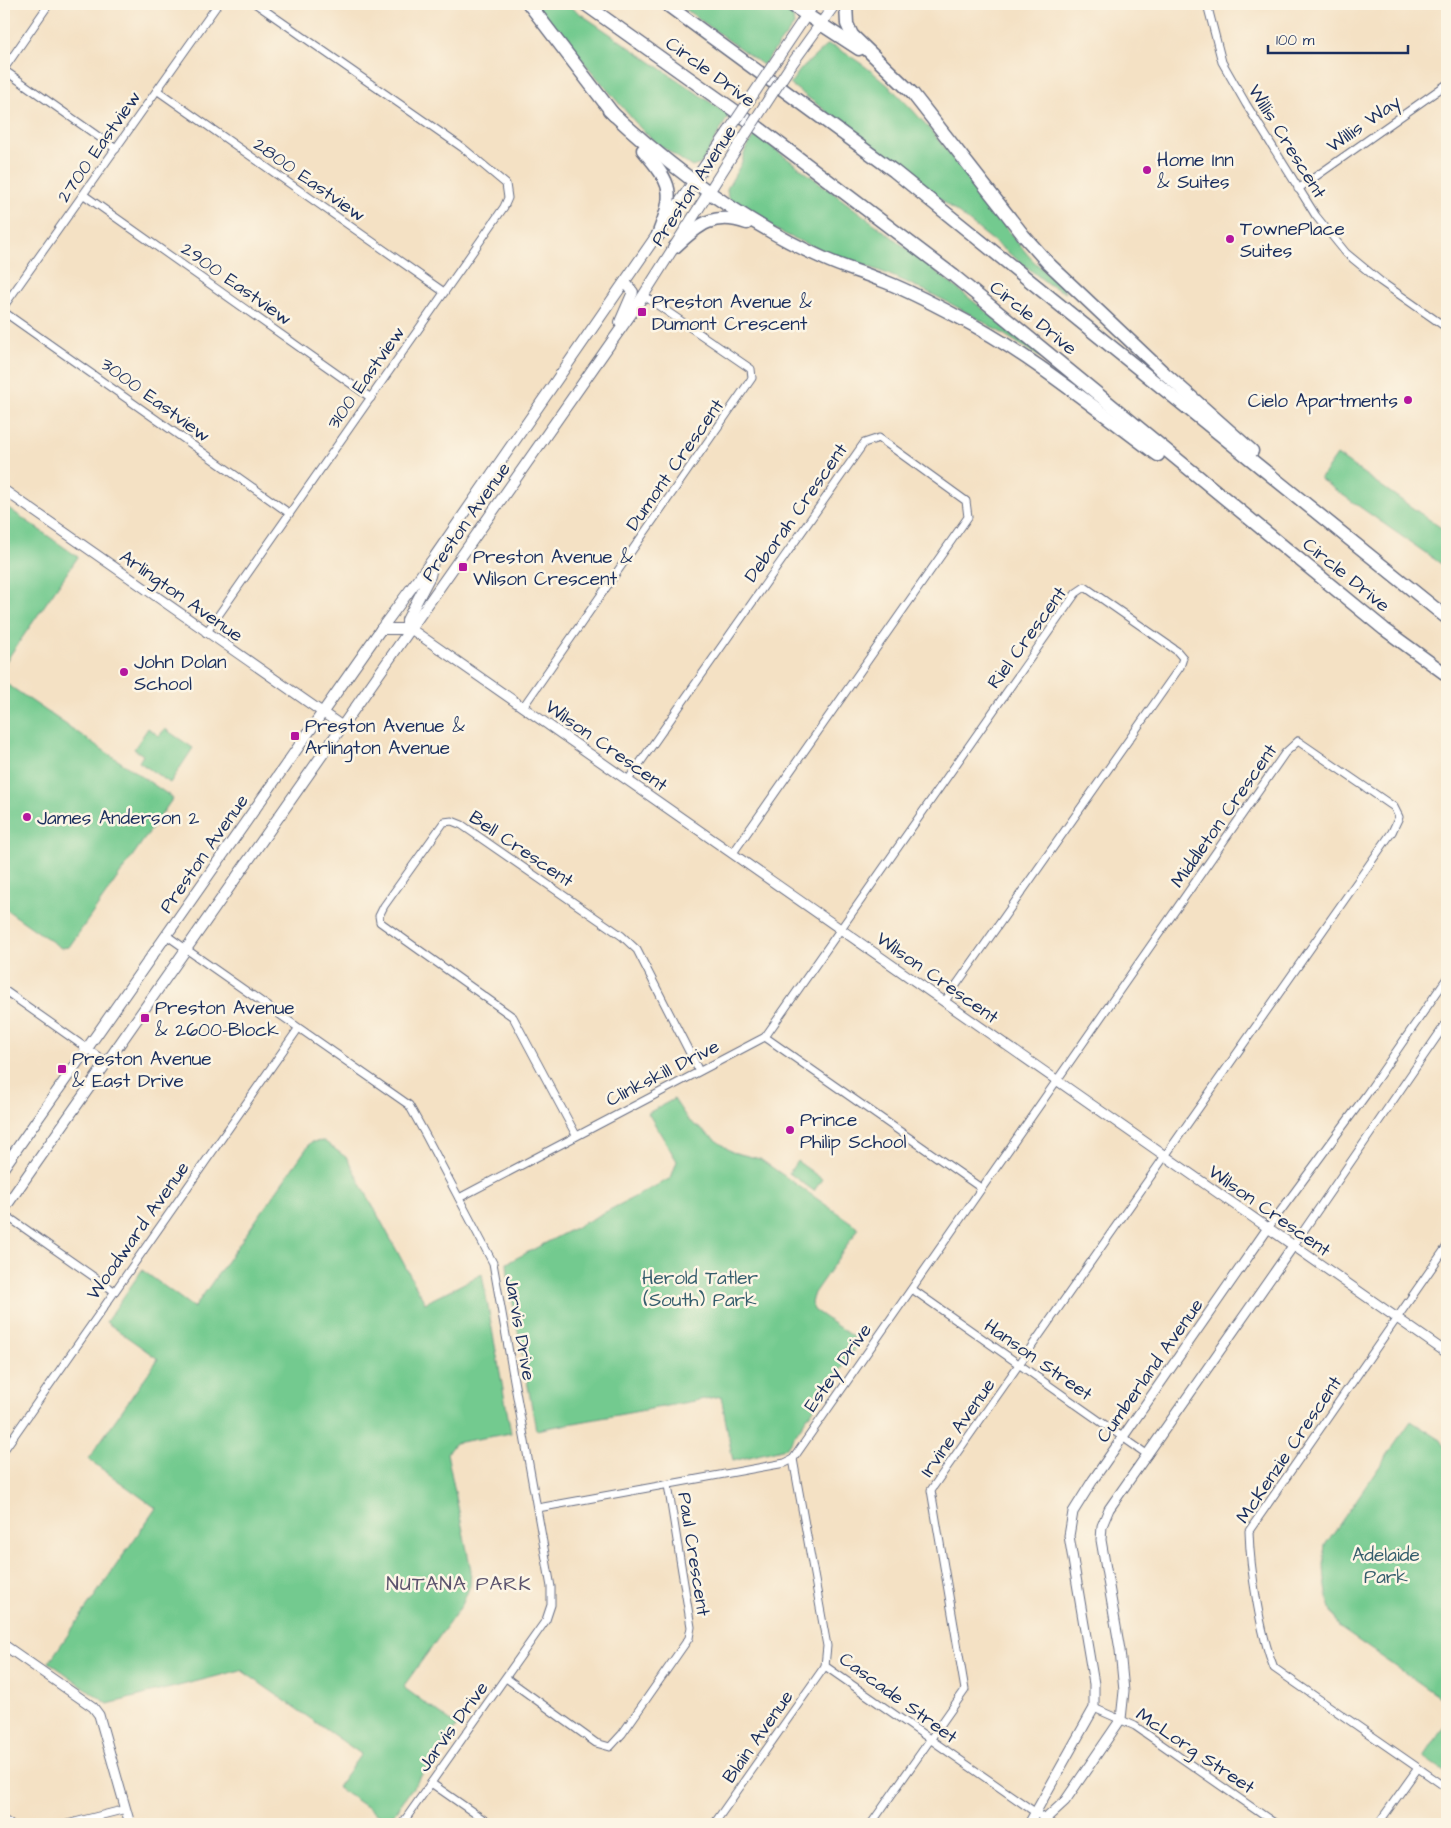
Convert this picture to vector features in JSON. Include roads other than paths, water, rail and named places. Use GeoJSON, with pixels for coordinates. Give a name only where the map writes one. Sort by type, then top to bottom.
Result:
{"type":"FeatureCollection","features":[{"type":"Feature","properties":{"kind":"highway"},"geometry":{"type":"LineString","coordinates":[[529,4],[609,110],[661,171],[668,188],[669,205],[658,235]]}},
{"type":"Feature","properties":{"kind":"highway","name":"Circle Drive"},"geometry":{"type":"LineString","coordinates":[[585,4],[759,128],[954,276],[1384,629],[1447,675]]}},
{"type":"Feature","properties":{"kind":"highway","name":"Circle Drive"},"geometry":{"type":"LineString","coordinates":[[666,4],[894,171],[1447,618]]}},
{"type":"Feature","properties":{"kind":"highway"},"geometry":{"type":"LineString","coordinates":[[790,4],[889,71]]}},
{"type":"Feature","properties":{"kind":"highway"},"geometry":{"type":"LineString","coordinates":[[846,4],[847,24],[852,35],[913,94],[1024,236],[1048,262],[1129,341],[1336,530]]}},
{"type":"Feature","properties":{"kind":"highway"},"geometry":{"type":"LineString","coordinates":[[609,110],[648,147],[694,182],[773,233]]}},
{"type":"Feature","properties":{"kind":"highway"},"geometry":{"type":"LineString","coordinates":[[675,247],[696,227],[713,220],[736,219],[773,233],[826,259],[880,280],[959,317],[996,338],[1074,391],[1314,571]]}},
{"type":"Feature","properties":{"kind":"main road","name":"Preston Avenue"},"geometry":{"type":"LineString","coordinates":[[4,1167],[86,1048],[324,713],[381,629],[433,559],[658,235],[814,4]]}},
{"type":"Feature","properties":{"kind":"main road","name":"Preston Avenue"},"geometry":{"type":"LineString","coordinates":[[4,1209],[643,295],[675,247],[708,191],[791,65],[835,4]]}},
{"type":"Feature","properties":{"kind":"main road","name":"Preston Avenue"},"geometry":{"type":"LineString","coordinates":[[615,335],[633,292],[625,282]]}},
{"type":"Feature","properties":{"kind":"main road","name":"Preston Avenue"},"geometry":{"type":"LineString","coordinates":[[411,629],[407,624],[407,620],[430,576],[433,559]]}},
{"type":"Feature","properties":{"kind":"main road"},"geometry":{"type":"LineString","coordinates":[[381,629],[411,629]]}},
{"type":"Feature","properties":{"kind":"street"},"geometry":{"type":"LineString","coordinates":[[49,4],[4,69],[116,150]]}},
{"type":"Feature","properties":{"kind":"street","name":"2700 Eastview"},"geometry":{"type":"LineString","coordinates":[[4,306],[218,4]]}},
{"type":"Feature","properties":{"kind":"street","name":"3100 Eastview"},"geometry":{"type":"LineString","coordinates":[[206,633],[504,207],[508,198],[506,184],[463,148],[256,4]]}},
{"type":"Feature","properties":{"kind":"street","name":"Willis Crescent"},"geometry":{"type":"LineString","coordinates":[[1207,4],[1222,62],[1316,216],[1346,253],[1380,281],[1447,328]]}},
{"type":"Feature","properties":{"kind":"street","name":"Willis Way"},"geometry":{"type":"LineString","coordinates":[[1298,189],[1447,84]]}},
{"type":"Feature","properties":{"kind":"street","name":"2800 Eastview"},"geometry":{"type":"LineString","coordinates":[[158,91],[444,292]]}},
{"type":"Feature","properties":{"kind":"street","name":"2900 Eastview"},"geometry":{"type":"LineString","coordinates":[[84,195],[371,398]]}},
{"type":"Feature","properties":{"kind":"street","name":"Dumont Crescent"},"geometry":{"type":"LineString","coordinates":[[523,707],[752,378],[751,370],[643,295]]}},
{"type":"Feature","properties":{"kind":"street","name":"3000 Eastview"},"geometry":{"type":"LineString","coordinates":[[4,312],[289,513]]}},
{"type":"Feature","properties":{"kind":"street","name":"Deborah Crescent"},"geometry":{"type":"LineString","coordinates":[[628,780],[864,443],[879,438],[966,501],[968,517],[733,853]]}},
{"type":"Feature","properties":{"kind":"street","name":"Arlington Avenue"},"geometry":{"type":"LineString","coordinates":[[4,490],[206,633],[342,726]]}},
{"type":"Feature","properties":{"kind":"street","name":"Riel Crescent"},"geometry":{"type":"LineString","coordinates":[[840,929],[1076,592],[1085,587],[1177,651],[1183,658],[1180,667],[945,1001]]}},
{"type":"Feature","properties":{"kind":"street","name":"Wilson Crescent"},"geometry":{"type":"LineString","coordinates":[[411,629],[1447,1353]]}},
{"type":"Feature","properties":{"kind":"street","name":"Middleton Crescent"},"geometry":{"type":"LineString","coordinates":[[1057,1080],[1286,752],[1298,741],[1309,747],[1394,807],[1399,817],[1392,832],[1166,1156]]}},
{"type":"Feature","properties":{"kind":"street","name":"Bell Crescent"},"geometry":{"type":"LineString","coordinates":[[576,1135],[513,1017],[380,922],[381,911],[444,822],[452,821],[462,825],[622,936],[636,950],[699,1071]]}},
{"type":"Feature","properties":{"kind":"street","name":"Clinkskill Drive"},"geometry":{"type":"LineString","coordinates":[[459,1198],[765,1037],[840,929]]}},
{"type":"Feature","properties":{"kind":"street","name":"Jarvis Drive"},"geometry":{"type":"LineString","coordinates":[[166,935],[409,1105],[492,1263],[538,1508],[551,1587],[551,1605],[546,1620],[402,1824]]}},
{"type":"Feature","properties":{"kind":"street","name":"Cumberland Avenue"},"geometry":{"type":"LineString","coordinates":[[1094,1708],[1094,1684],[1069,1536],[1073,1512],[1122,1437],[1268,1228],[1366,1095],[1447,978]]}},
{"type":"Feature","properties":{"kind":"street"},"geometry":{"type":"LineString","coordinates":[[4,990],[106,1062]]}},
{"type":"Feature","properties":{"kind":"street"},"geometry":{"type":"LineString","coordinates":[[1046,1823],[1064,1801],[1121,1719],[1124,1691],[1120,1650],[1101,1540],[1102,1526],[1109,1509],[1447,1022]]}},
{"type":"Feature","properties":{"kind":"street","name":"Woodward Avenue"},"geometry":{"type":"LineString","coordinates":[[4,1450],[298,1029]]}},
{"type":"Feature","properties":{"kind":"street"},"geometry":{"type":"LineString","coordinates":[[765,1037],[981,1188]]}},
{"type":"Feature","properties":{"kind":"street","name":"Estey Drive"},"geometry":{"type":"LineString","coordinates":[[793,1459],[1057,1080]]}},
{"type":"Feature","properties":{"kind":"street","name":"Irvine Avenue"},"geometry":{"type":"LineString","coordinates":[[871,1824],[965,1690],[932,1490],[1166,1156]]}},
{"type":"Feature","properties":{"kind":"street"},"geometry":{"type":"LineString","coordinates":[[4,1214],[114,1291]]}},
{"type":"Feature","properties":{"kind":"street","name":"McKenzie Crescent"},"geometry":{"type":"LineString","coordinates":[[1447,1246],[1249,1531],[1249,1552],[1267,1650],[1274,1668],[1447,1788]]}},
{"type":"Feature","properties":{"kind":"street","name":"Hanson Street"},"geometry":{"type":"LineString","coordinates":[[912,1289],[1148,1455]]}},
{"type":"Feature","properties":{"kind":"street"},"geometry":{"type":"LineString","coordinates":[[538,1508],[785,1463],[793,1459]]}},
{"type":"Feature","properties":{"kind":"street","name":"Cascade Street"},"geometry":{"type":"LineString","coordinates":[[793,1459],[827,1646],[826,1666],[1046,1823]]}},
{"type":"Feature","properties":{"kind":"street","name":"Paul Crescent"},"geometry":{"type":"LineString","coordinates":[[506,1678],[596,1743],[610,1747],[622,1734],[689,1638],[691,1627],[668,1485]]}},
{"type":"Feature","properties":{"kind":"street"},"geometry":{"type":"LineString","coordinates":[[4,1645],[93,1707],[99,1715],[130,1824]]}},
{"type":"Feature","properties":{"kind":"street","name":"Blain Avenue"},"geometry":{"type":"LineString","coordinates":[[714,1824],[826,1666]]}},
{"type":"Feature","properties":{"kind":"street"},"geometry":{"type":"LineString","coordinates":[[1029,1824],[1094,1708]]}},
{"type":"Feature","properties":{"kind":"street","name":"McLorg Street"},"geometry":{"type":"LineString","coordinates":[[1094,1708],[1135,1726],[1276,1824]]}},
{"type":"Feature","properties":{"kind":"street"},"geometry":{"type":"LineString","coordinates":[[1378,1824],[1418,1768]]}},
{"type":"Feature","properties":{"kind":"street"},"geometry":{"type":"LineString","coordinates":[[431,1783],[490,1824]]}},
{"type":"Feature","properties":{"kind":"street"},"geometry":{"type":"LineString","coordinates":[[67,1824],[126,1810]]}},
{"type":"Feature","properties":{"kind":"street"},"geometry":{"type":"LineString","coordinates":[[4,1820],[10,1824]]}},
{"type":"Feature","properties":{"kind":"place","name":"Home Inn & Suites"},"geometry":{"type":"Point","coordinates":[1147,170]}},
{"type":"Feature","properties":{"kind":"place","name":"TownePlace Suites"},"geometry":{"type":"Point","coordinates":[1230,239]}},
{"type":"Feature","properties":{"kind":"place","name":"Preston Avenue & Dumont Crescent"},"geometry":{"type":"Point","coordinates":[642,312]}},
{"type":"Feature","properties":{"kind":"place","name":"Cielo Apartments"},"geometry":{"type":"Point","coordinates":[1408,400]}},
{"type":"Feature","properties":{"kind":"place","name":"Preston Avenue & Wilson Crescent"},"geometry":{"type":"Point","coordinates":[463,567]}},
{"type":"Feature","properties":{"kind":"place","name":"John Dolan School"},"geometry":{"type":"Point","coordinates":[124,672]}},
{"type":"Feature","properties":{"kind":"place","name":"Preston Avenue & Arlington Avenue"},"geometry":{"type":"Point","coordinates":[295,736]}},
{"type":"Feature","properties":{"kind":"place","name":"James Anderson 2"},"geometry":{"type":"Point","coordinates":[27,817]}},
{"type":"Feature","properties":{"kind":"place","name":"Preston Avenue & 2600-Block"},"geometry":{"type":"Point","coordinates":[145,1018]}},
{"type":"Feature","properties":{"kind":"place","name":"Preston Avenue & East Drive"},"geometry":{"type":"Point","coordinates":[62,1069]}},
{"type":"Feature","properties":{"kind":"place","name":"Prince Philip School"},"geometry":{"type":"Point","coordinates":[790,1130]}},
{"type":"Feature","properties":{"kind":"district","name":"NUTANA PARK"},"geometry":{"type":"Point","coordinates":[459,1583]}},
{"type":"Feature","properties":{"kind":"park label","name":"Herold Tatler (South) Park"},"geometry":{"type":"Point","coordinates":[700,1288]}},
{"type":"Feature","properties":{"kind":"park label","name":"Adelaide Park"},"geometry":{"type":"Point","coordinates":[1386,1565]}}]}
